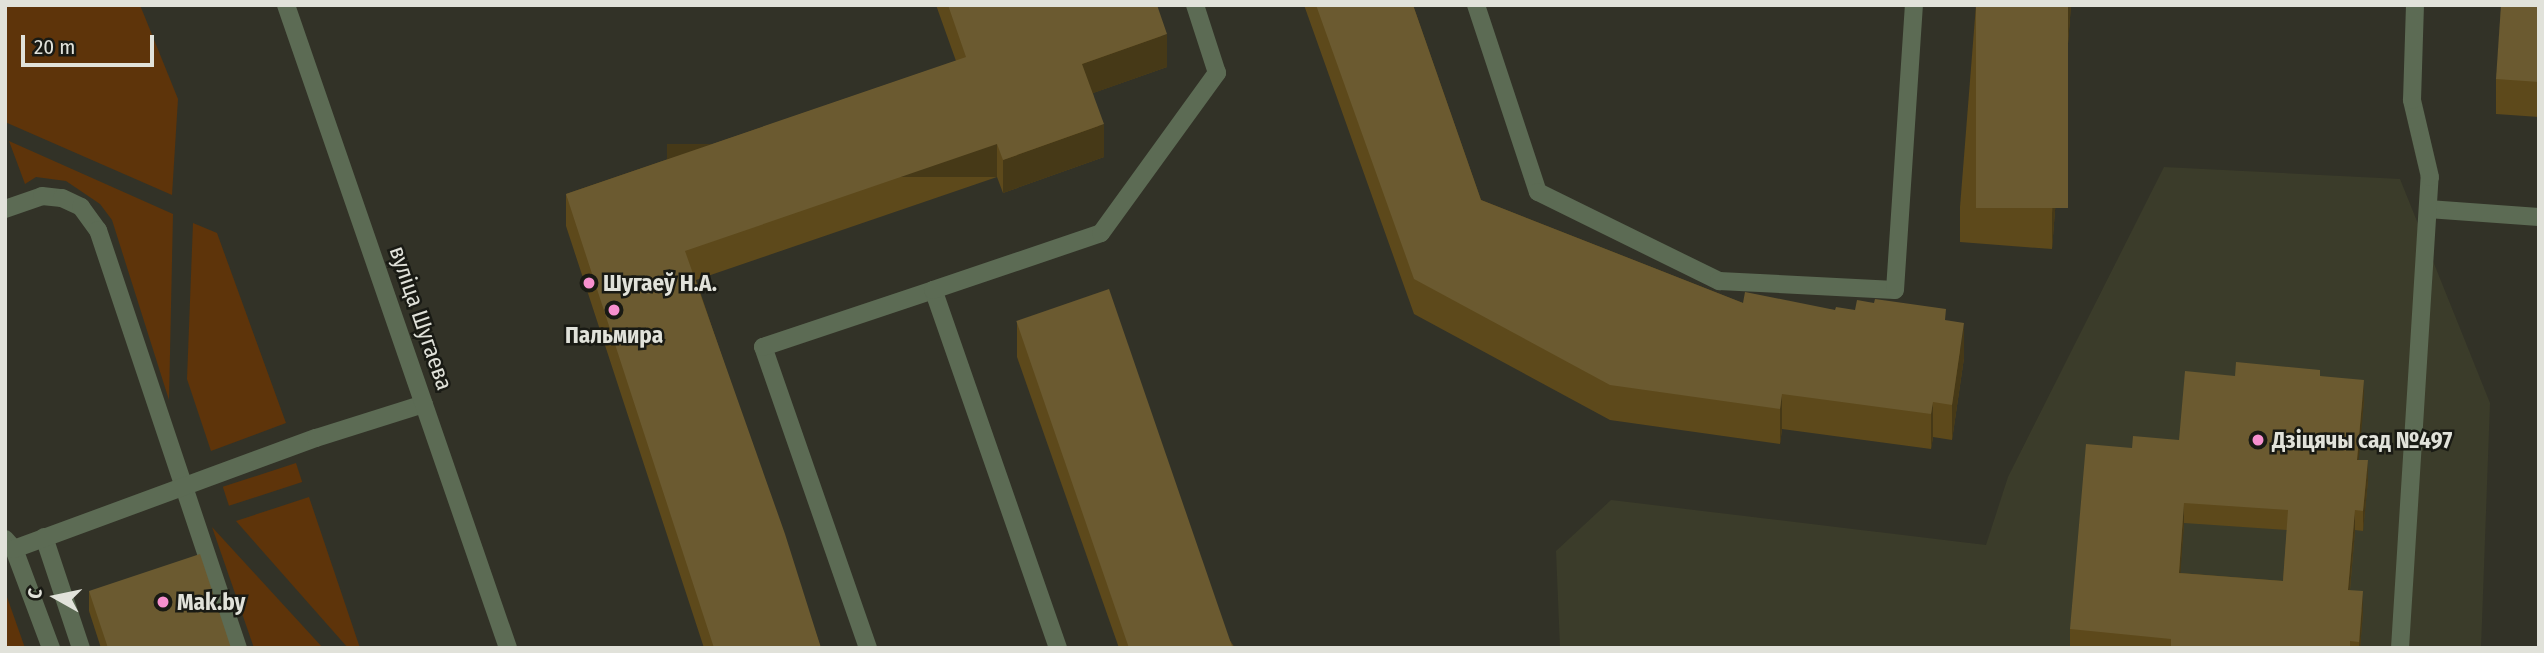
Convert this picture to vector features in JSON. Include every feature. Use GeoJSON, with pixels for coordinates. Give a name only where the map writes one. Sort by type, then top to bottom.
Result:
{"type":"FeatureCollection","features":[{"type":"Feature","properties":{"kind":"street","name":"вуліца Шугаева"},"geometry":{"type":"LineString","coordinates":[[286,5],[508,648]]}},
{"type":"Feature","properties":{"kind":"street"},"geometry":{"type":"LineString","coordinates":[[868,648],[763,347],[1101,233],[1217,73],[1195,5]]}},
{"type":"Feature","properties":{"kind":"street"},"geometry":{"type":"LineString","coordinates":[[1476,5],[1538,192],[1719,281],[1895,290],[1914,5]]}},
{"type":"Feature","properties":{"kind":"street"},"geometry":{"type":"LineString","coordinates":[[2400,648],[2430,177],[2412,100],[2415,5]]}},
{"type":"Feature","properties":{"kind":"street"},"geometry":{"type":"LineString","coordinates":[[5,209],[41,196],[62,198],[81,207],[98,230],[239,648]]}},
{"type":"Feature","properties":{"kind":"street"},"geometry":{"type":"LineString","coordinates":[[2428,209],[2539,217]]}},
{"type":"Feature","properties":{"kind":"street"},"geometry":{"type":"LineString","coordinates":[[933,290],[1058,648]]}},
{"type":"Feature","properties":{"kind":"street"},"geometry":{"type":"LineString","coordinates":[[51,648],[10,544],[44,537],[186,489],[316,438],[424,404]]}},
{"type":"Feature","properties":{"kind":"street"},"geometry":{"type":"LineString","coordinates":[[44,537],[81,648]]}},
{"type":"Feature","properties":{"kind":"shaded area"},"geometry":{"type":"Polygon","coordinates":[[[5,5],[140,5],[178,99],[172,195],[5,122],[5,5]]]}},
{"type":"Feature","properties":{"kind":"shaded area"},"geometry":{"type":"Polygon","coordinates":[[[9,141],[173,214],[169,400],[112,220],[100,204],[66,181],[36,177],[25,184],[9,141]]]}},
{"type":"Feature","properties":{"kind":"shaded area","name":"Дзіцячы сад №497"},"geometry":{"type":"Polygon","coordinates":[[[2164,167],[2400,179],[2490,403],[2481,648],[1560,648],[1556,551],[1611,500],[1986,545],[2008,477],[2164,167]]]}},
{"type":"Feature","properties":{"kind":"shaded area"},"geometry":{"type":"Polygon","coordinates":[[[193,223],[217,233],[286,423],[211,451],[187,379],[193,223]]]}},
{"type":"Feature","properties":{"kind":"shaded area"},"geometry":{"type":"Polygon","coordinates":[[[296,463],[302,482],[229,506],[223,487],[296,463]]]}},
{"type":"Feature","properties":{"kind":"shaded area"},"geometry":{"type":"Polygon","coordinates":[[[309,497],[360,648],[348,648],[236,521],[309,497]]]}},
{"type":"Feature","properties":{"kind":"shaded area"},"geometry":{"type":"Polygon","coordinates":[[[212,527],[323,648],[254,648],[212,527]]]}},
{"type":"Feature","properties":{"kind":"shaded area"},"geometry":{"type":"Polygon","coordinates":[[[5,593],[7,597],[25,648],[5,648],[5,593]]]}},
{"type":"Feature","properties":{"kind":"building"},"geometry":{"type":"Polygon","coordinates":[[[948,5],[1157,5],[1167,34],[1082,64],[1104,124],[1003,160],[997,144],[685,251],[785,534],[821,648],[714,648],[566,194],[966,57],[948,5]]]}},
{"type":"Feature","properties":{"kind":"building"},"geometry":{"type":"Polygon","coordinates":[[[1316,5],[1413,5],[1481,200],[1743,303],[1745,292],[1835,310],[1836,307],[1855,310],[1857,300],[1874,303],[1875,299],[1946,309],[1945,320],[1964,323],[1952,405],[1933,402],[1931,414],[1782,394],[1780,409],[1610,385],[1414,279],[1316,5]]]}},
{"type":"Feature","properties":{"kind":"building"},"geometry":{"type":"Polygon","coordinates":[[[1976,5],[2068,5],[2068,208],[1976,208],[1976,5]]]}},
{"type":"Feature","properties":{"kind":"building"},"geometry":{"type":"Polygon","coordinates":[[[2501,5],[2539,5],[2539,82],[2496,79],[2501,5]]]}},
{"type":"Feature","properties":{"kind":"building"},"geometry":{"type":"Polygon","coordinates":[[[1109,289],[1233,648],[1129,648],[1016,321],[1109,289]]]}},
{"type":"Feature","properties":{"kind":"building"},"geometry":{"type":"Polygon","coordinates":[[[2236,362],[2320,370],[2320,376],[2364,380],[2357,460],[2368,460],[2363,511],[2355,510],[2348,590],[2363,591],[2359,642],[2350,641],[2350,648],[2171,648],[2171,639],[2070,629],[2086,444],[2132,448],[2133,436],[2179,440],[2185,371],[2235,376],[2236,362]],[[2184,503],[2179,573],[2283,581],[2288,510],[2184,503]]]}},
{"type":"Feature","properties":{"kind":"building","name":"Mak.by"},"geometry":{"type":"Polygon","coordinates":[[[200,554],[231,648],[108,648],[89,591],[200,554]]]}},
{"type":"Feature","properties":{"kind":"place","name":"Шугаеў Н.А."},"geometry":{"type":"Point","coordinates":[589,283]}},
{"type":"Feature","properties":{"kind":"place","name":"Пальмира"},"geometry":{"type":"Point","coordinates":[614,310]}},
{"type":"Feature","properties":{"kind":"place","name":"Дзіцячы сад №497"},"geometry":{"type":"Point","coordinates":[2258,440]}},
{"type":"Feature","properties":{"kind":"place","name":"Mak.by"},"geometry":{"type":"Point","coordinates":[163,602]}}]}
